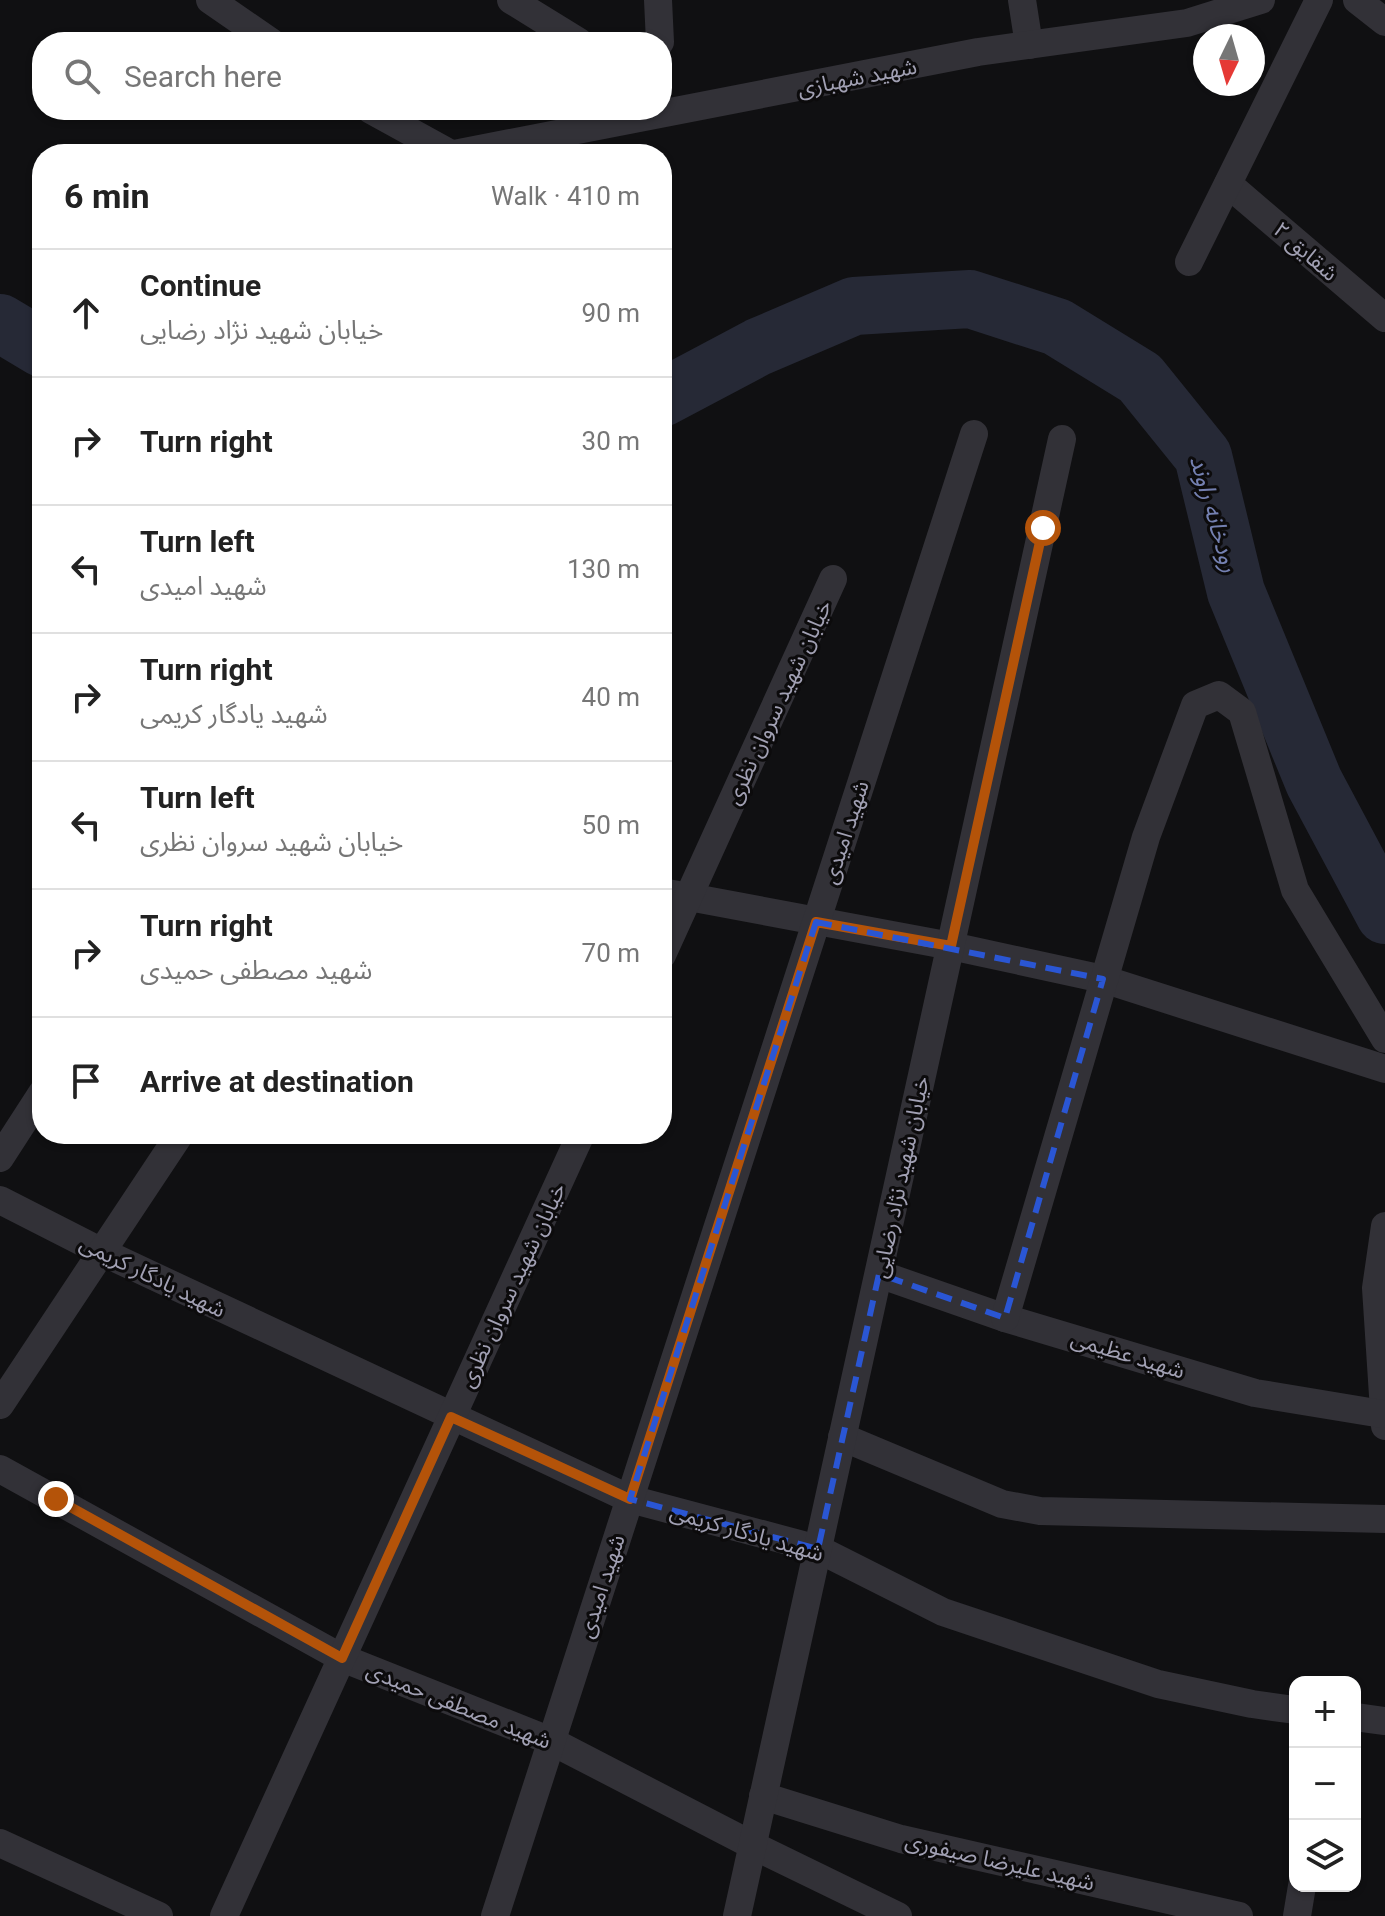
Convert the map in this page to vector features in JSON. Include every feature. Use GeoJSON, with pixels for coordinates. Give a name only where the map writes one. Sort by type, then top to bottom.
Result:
{"type":"FeatureCollection","features":[{"type":"Feature","properties":{"kind":"street"},"geometry":{"type":"LineString","coordinates":[[210,0],[256,32]]}},
{"type":"Feature","properties":{"kind":"street"},"geometry":{"type":"LineString","coordinates":[[511,0],[563,32]]}},
{"type":"Feature","properties":{"kind":"street"},"geometry":{"type":"LineString","coordinates":[[658,0],[660,32]]}},
{"type":"Feature","properties":{"kind":"street"},"geometry":{"type":"LineString","coordinates":[[1022,0],[1029,45]]}},
{"type":"Feature","properties":{"kind":"street","name":"شهید شهبازی"},"geometry":{"type":"LineString","coordinates":[[672,101],[978,52],[1187,23],[1261,0]]}},
{"type":"Feature","properties":{"kind":"street"},"geometry":{"type":"LineString","coordinates":[[1189,262],[1319,0]]}},
{"type":"Feature","properties":{"kind":"street"},"geometry":{"type":"LineString","coordinates":[[1357,0],[1385,22]]}},
{"type":"Feature","properties":{"kind":"street","name":"شهید شهبازی"},"geometry":{"type":"LineString","coordinates":[[389,120],[434,144]]}},
{"type":"Feature","properties":{"kind":"street","name":"شهید شهبازی"},"geometry":{"type":"LineString","coordinates":[[493,144],[590,120]]}},
{"type":"Feature","properties":{"kind":"street","name":"شقایق ۲"},"geometry":{"type":"LineString","coordinates":[[1228,184],[1385,318]]}},
{"type":"Feature","properties":{"kind":"street","name":"شهید امیدی"},"geometry":{"type":"LineString","coordinates":[[495,1916],[974,434]]}},
{"type":"Feature","properties":{"kind":"street","name":"خیابان شهید نژاد رضایی"},"geometry":{"type":"LineString","coordinates":[[737,1916],[1062,439]]}},
{"type":"Feature","properties":{"kind":"street","name":"خیابان شهید سروان نظری"},"geometry":{"type":"LineString","coordinates":[[675,894],[833,579]]}},
{"type":"Feature","properties":{"kind":"street"},"geometry":{"type":"LineString","coordinates":[[1005,1318],[1146,837],[1195,705],[1219,695],[1242,712],[1295,890],[1385,1039]]}},
{"type":"Feature","properties":{"kind":"street"},"geometry":{"type":"LineString","coordinates":[[675,894],[951,946],[1103,979],[1385,1069]]}},
{"type":"Feature","properties":{"kind":"street"},"geometry":{"type":"LineString","coordinates":[[0,1158],[32,1108]]}},
{"type":"Feature","properties":{"kind":"street"},"geometry":{"type":"LineString","coordinates":[[0,1405],[173,1144]]}},
{"type":"Feature","properties":{"kind":"street","name":"خیابان شهید سروان نظری"},"geometry":{"type":"LineString","coordinates":[[224,1916],[576,1144]]}},
{"type":"Feature","properties":{"kind":"street","name":"شهید یادگار کریمی"},"geometry":{"type":"LineString","coordinates":[[0,1200],[102,1252],[630,1499],[818,1549],[958,1617],[1158,1684],[1289,1709]]}},
{"type":"Feature","properties":{"kind":"street"},"geometry":{"type":"LineString","coordinates":[[1384,1420],[1376,1288],[1385,1226]]}},
{"type":"Feature","properties":{"kind":"street","name":"شهید عظیمی"},"geometry":{"type":"LineString","coordinates":[[879,1274],[1005,1318],[1255,1393],[1384,1420]]}},
{"type":"Feature","properties":{"kind":"street"},"geometry":{"type":"LineString","coordinates":[[842,1437],[1002,1504],[1040,1511],[1385,1519]]}},
{"type":"Feature","properties":{"kind":"street","name":"شهید مصطفی حمیدی"},"geometry":{"type":"LineString","coordinates":[[0,1469],[342,1658],[551,1741],[898,1916]]}},
{"type":"Feature","properties":{"kind":"street"},"geometry":{"type":"LineString","coordinates":[[1361,1718],[1385,1721]]}},
{"type":"Feature","properties":{"kind":"street","name":"شهید علیرضا صیفوری"},"geometry":{"type":"LineString","coordinates":[[763,1796],[901,1839],[1239,1916]]}},
{"type":"Feature","properties":{"kind":"street"},"geometry":{"type":"LineString","coordinates":[[0,1843],[159,1916]]}},
{"type":"Feature","properties":{"kind":"street"},"geometry":{"type":"LineString","coordinates":[[1297,1916],[1301,1892]]}},
{"type":"Feature","properties":{"kind":"highlighted area"},"geometry":{"type":"Polygon","coordinates":[[[816,922],[1103,979],[1005,1318],[879,1274],[818,1549],[630,1499],[816,922]]]}},
{"type":"Feature","properties":{"kind":"waterway","name":"رودخانه راوند"},"geometry":{"type":"LineString","coordinates":[[672,393],[758,347],[854,306],[970,299],[1057,327],[1140,378],[1203,456],[1236,592],[1314,782],[1385,915]]}},
{"type":"Feature","properties":{"kind":"waterway","name":"رودخانه راوند"},"geometry":{"type":"LineString","coordinates":[[0,323],[32,342]]}},
{"type":"Feature","properties":{"kind":"route"},"geometry":{"type":"LineString","coordinates":[[56,1499],[342,1658],[451,1417],[630,1499],[816,922],[951,946],[1043,528]]}}]}
